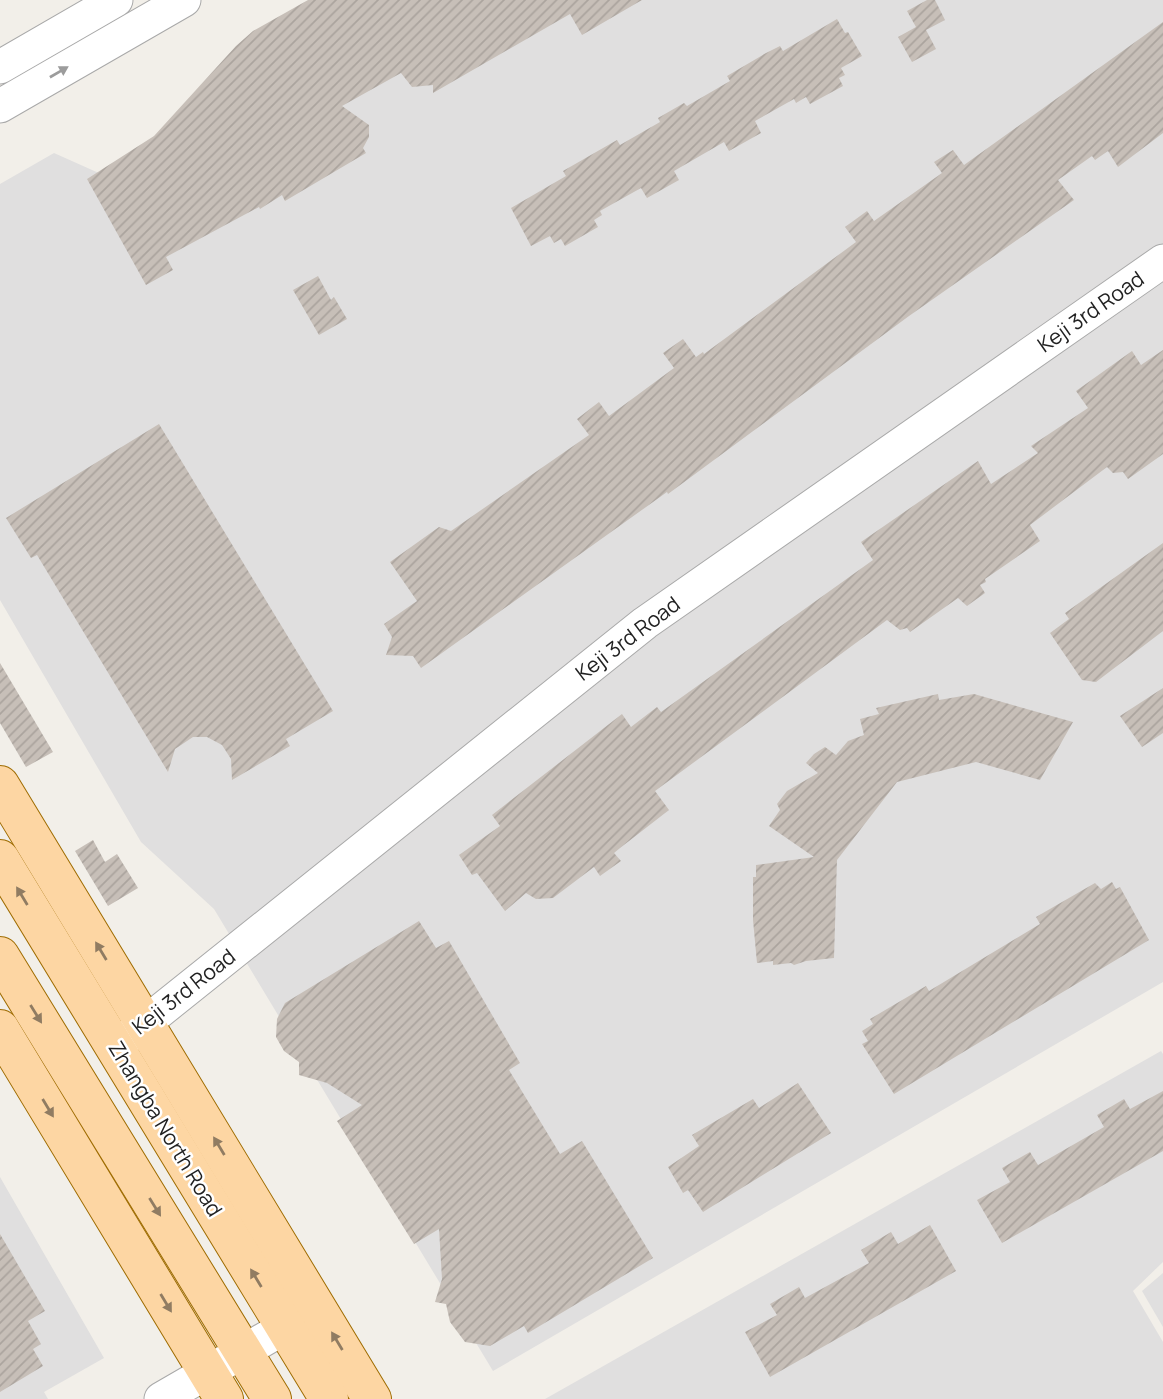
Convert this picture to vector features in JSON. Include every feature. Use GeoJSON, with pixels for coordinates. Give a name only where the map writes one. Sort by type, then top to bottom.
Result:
{"type":"FeatureCollection","features":[{"type":"Feature","properties":{"kind":"main road"},"geometry":{"type":"LineString","coordinates":[[0,785],[144,1023],[302,1318],[372,1399]]}},
{"type":"Feature","properties":{"kind":"main road","name":"Zhangba North Road"},"geometry":{"type":"LineString","coordinates":[[0,859],[115,1047],[302,1318],[329,1399]]}},
{"type":"Feature","properties":{"kind":"main road"},"geometry":{"type":"LineString","coordinates":[[0,956],[272,1399]]}},
{"type":"Feature","properties":{"kind":"main road"},"geometry":{"type":"LineString","coordinates":[[0,1029],[216,1386]]}},
{"type":"Feature","properties":{"kind":"street"},"geometry":{"type":"LineString","coordinates":[[0,67],[116,0]]}},
{"type":"Feature","properties":{"kind":"street"},"geometry":{"type":"LineString","coordinates":[[0,106],[184,0]]}},
{"type":"Feature","properties":{"kind":"street","name":"Keji 3rd Road"},"geometry":{"type":"LineString","coordinates":[[115,1047],[645,623],[1163,261]]}},
{"type":"Feature","properties":{"kind":"street"},"geometry":{"type":"LineString","coordinates":[[162,1399],[216,1386],[244,1352],[302,1318]]}},
{"type":"Feature","properties":{"kind":"shaded area"},"geometry":{"type":"Polygon","coordinates":[[[398,0],[1163,0],[1163,982],[493,1371],[214,909],[141,842],[0,600],[0,184],[54,153],[110,178],[398,0]]]}},
{"type":"Feature","properties":{"kind":"shaded area"},"geometry":{"type":"Polygon","coordinates":[[[1161,1051],[1163,1262],[1133,1291],[1163,1342],[1163,1399],[545,1399],[1161,1051]]]}},
{"type":"Feature","properties":{"kind":"shaded area"},"geometry":{"type":"Polygon","coordinates":[[[0,1177],[104,1358],[44,1392],[48,1399],[0,1399],[0,1177]]]}},
{"type":"Feature","properties":{"kind":"shaded area"},"geometry":{"type":"Polygon","coordinates":[[[1163,1273],[1163,1327],[1142,1291],[1163,1273]]]}},
{"type":"Feature","properties":{"kind":"building"},"geometry":{"type":"Polygon","coordinates":[[[308,0],[642,0],[582,35],[570,14],[433,93],[433,85],[412,87],[401,73],[342,106],[369,125],[369,137],[363,148],[366,153],[285,201],[282,195],[166,257],[173,270],[146,285],[87,179],[154,136],[253,31],[308,0]]]}},
{"type":"Feature","properties":{"kind":"building"},"geometry":{"type":"Polygon","coordinates":[[[927,0],[935,0],[945,20],[926,30],[936,49],[912,62],[898,37],[916,27],[907,11],[927,0]]]}},
{"type":"Feature","properties":{"kind":"building"},"geometry":{"type":"Polygon","coordinates":[[[837,19],[862,56],[841,68],[845,75],[839,78],[843,86],[810,104],[806,97],[796,103],[794,99],[755,121],[761,133],[729,151],[724,142],[674,171],[679,180],[647,198],[641,188],[600,211],[602,215],[594,220],[598,227],[565,246],[561,239],[554,243],[550,236],[531,246],[511,208],[566,176],[563,171],[617,140],[620,145],[660,122],[658,118],[684,103],[687,106],[730,81],[727,76],[766,53],[780,46],[783,51],[837,19]]]}},
{"type":"Feature","properties":{"kind":"building"},"geometry":{"type":"Polygon","coordinates":[[[1163,22],[1163,133],[1118,167],[1108,151],[1095,160],[1092,156],[1058,180],[1074,200],[909,316],[668,494],[667,492],[421,668],[413,656],[386,655],[392,637],[384,624],[417,601],[390,562],[439,527],[451,531],[589,435],[577,419],[599,402],[609,416],[674,368],[663,353],[683,339],[696,357],[703,352],[704,354],[856,242],[845,227],[867,211],[874,221],[942,173],[934,162],[953,150],[964,165],[1163,22]]]}},
{"type":"Feature","properties":{"kind":"building"},"geometry":{"type":"Polygon","coordinates":[[[318,276],[331,300],[334,297],[347,319],[319,335],[293,290],[318,276]]]}},
{"type":"Feature","properties":{"kind":"building"},"geometry":{"type":"Polygon","coordinates":[[[1163,350],[1163,454],[1128,479],[1123,472],[1113,473],[1107,467],[1030,525],[1040,541],[985,579],[986,582],[980,585],[985,593],[967,606],[958,598],[910,632],[907,628],[900,630],[887,620],[655,791],[669,810],[614,853],[621,861],[600,876],[594,867],[553,898],[536,899],[526,893],[505,911],[477,873],[472,875],[459,855],[500,826],[492,815],[622,714],[631,727],[657,707],[661,712],[873,560],[861,542],[978,461],[991,484],[1038,453],[1031,446],[1088,408],[1076,391],[1132,351],[1141,365],[1163,350]]]}},
{"type":"Feature","properties":{"kind":"building"},"geometry":{"type":"Polygon","coordinates":[[[159,424],[333,711],[286,739],[290,746],[232,780],[231,759],[222,745],[207,737],[193,737],[175,749],[168,772],[37,555],[31,558],[6,518],[159,424]]]}},
{"type":"Feature","properties":{"kind":"building"},"geometry":{"type":"Polygon","coordinates":[[[1163,543],[1163,631],[1096,682],[1082,680],[1050,633],[1069,619],[1065,613],[1163,543]]]}},
{"type":"Feature","properties":{"kind":"building"},"geometry":{"type":"Polygon","coordinates":[[[0,663],[53,752],[26,767],[0,723],[0,663]]]}},
{"type":"Feature","properties":{"kind":"building"},"geometry":{"type":"Polygon","coordinates":[[[1163,688],[1163,733],[1142,747],[1120,716],[1163,688]]]}},
{"type":"Feature","properties":{"kind":"building"},"geometry":{"type":"Polygon","coordinates":[[[938,694],[939,700],[974,694],[1073,722],[1040,780],[976,762],[897,782],[837,860],[834,958],[794,965],[773,965],[773,961],[757,963],[753,920],[753,877],[756,877],[756,865],[814,857],[769,826],[780,810],[777,804],[787,791],[818,773],[806,763],[814,754],[825,747],[836,755],[848,741],[864,735],[860,719],[879,714],[876,708],[938,694]]]}},
{"type":"Feature","properties":{"kind":"building"},"geometry":{"type":"Polygon","coordinates":[[[93,840],[105,862],[117,854],[138,888],[108,906],[75,851],[93,840]]]}},
{"type":"Feature","properties":{"kind":"building"},"geometry":{"type":"Polygon","coordinates":[[[1112,882],[1116,889],[1120,887],[1149,940],[894,1094],[862,1044],[868,1041],[862,1031],[873,1024],[870,1019],[926,986],[929,991],[1040,924],[1036,917],[1095,883],[1101,889],[1112,882]]]}},
{"type":"Feature","properties":{"kind":"building"},"geometry":{"type":"Polygon","coordinates":[[[419,921],[436,948],[449,941],[520,1063],[509,1070],[560,1154],[582,1141],[653,1258],[528,1333],[524,1326],[490,1346],[465,1342],[450,1322],[446,1304],[435,1302],[442,1279],[439,1229],[414,1244],[337,1121],[362,1105],[327,1083],[299,1075],[299,1062],[284,1051],[276,1037],[277,1019],[285,1003],[419,921]]]}},
{"type":"Feature","properties":{"kind":"building"},"geometry":{"type":"Polygon","coordinates":[[[798,1083],[831,1133],[703,1212],[688,1190],[683,1193],[668,1167],[699,1146],[692,1135],[753,1099],[759,1108],[798,1083]]]}},
{"type":"Feature","properties":{"kind":"building"},"geometry":{"type":"Polygon","coordinates":[[[1163,1091],[1163,1151],[1002,1243],[977,1200],[1010,1182],[1002,1168],[1030,1152],[1038,1165],[1104,1127],[1097,1115],[1124,1099],[1130,1109],[1163,1091]]]}},
{"type":"Feature","properties":{"kind":"building"},"geometry":{"type":"Polygon","coordinates":[[[930,1225],[956,1271],[770,1377],[745,1332],[777,1315],[770,1304],[799,1287],[805,1298],[869,1263],[861,1250],[891,1232],[898,1244],[930,1225]]]}},
{"type":"Feature","properties":{"kind":"building"},"geometry":{"type":"Polygon","coordinates":[[[0,1234],[45,1311],[28,1321],[41,1344],[33,1349],[43,1366],[0,1392],[0,1234]]]}}]}
